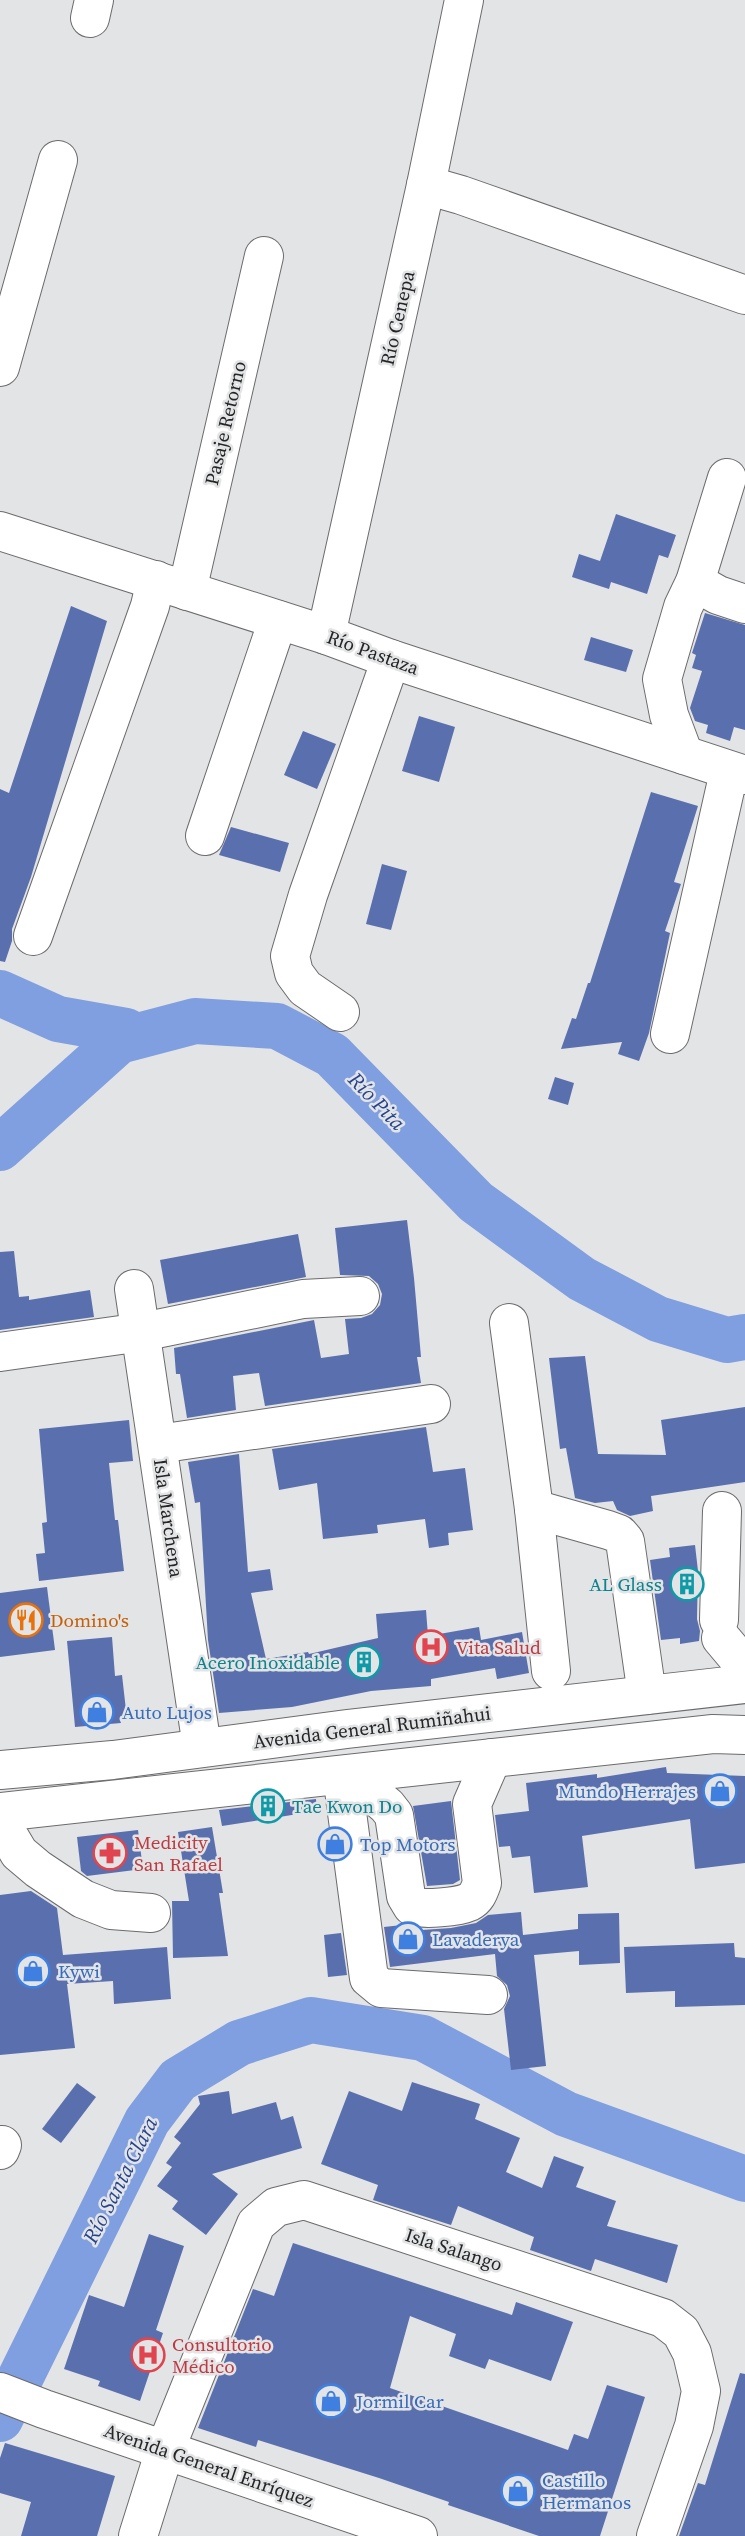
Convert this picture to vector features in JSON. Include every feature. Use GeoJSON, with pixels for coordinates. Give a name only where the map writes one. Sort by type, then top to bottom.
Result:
{"type":"FeatureCollection","features":[{"type":"Feature","properties":{"kind":"main road","name":"Río Cenepa"},"geometry":{"type":"LineString","coordinates":[[326,635],[426,185],[464,0]]}},
{"type":"Feature","properties":{"kind":"main road"},"geometry":{"type":"LineString","coordinates":[[0,366],[58,160]]}},
{"type":"Feature","properties":{"kind":"main road"},"geometry":{"type":"LineString","coordinates":[[426,185],[745,295]]}},
{"type":"Feature","properties":{"kind":"main road","name":"Pasaje Retorno"},"geometry":{"type":"LineString","coordinates":[[33,936],[150,606],[171,585],[264,256]]}},
{"type":"Feature","properties":{"kind":"main road"},"geometry":{"type":"LineString","coordinates":[[684,755],[669,715],[663,679],[683,607],[695,582],[727,478]]}},
{"type":"Feature","properties":{"kind":"main road","name":"Río Pastaza"},"geometry":{"type":"LineString","coordinates":[[0,531],[326,635],[737,773]]}},
{"type":"Feature","properties":{"kind":"main road"},"geometry":{"type":"LineString","coordinates":[[695,582],[718,595],[745,604]]}},
{"type":"Feature","properties":{"kind":"main road"},"geometry":{"type":"LineString","coordinates":[[205,836],[278,620]]}},
{"type":"Feature","properties":{"kind":"main road"},"geometry":{"type":"LineString","coordinates":[[340,1012],[305,988],[294,973],[290,956],[308,895],[391,659]]}},
{"type":"Feature","properties":{"kind":"main road"},"geometry":{"type":"LineString","coordinates":[[670,1034],[737,773]]}},
{"type":"Feature","properties":{"kind":"main road","name":"Isla Marchena"},"geometry":{"type":"LineString","coordinates":[[134,1289],[202,1747]]}},
{"type":"Feature","properties":{"kind":"main road"},"geometry":{"type":"LineString","coordinates":[[0,1352],[142,1332],[303,1299],[360,1296]]}},
{"type":"Feature","properties":{"kind":"main road"},"geometry":{"type":"LineString","coordinates":[[509,1323],[534,1509],[551,1671]]}},
{"type":"Feature","properties":{"kind":"main road"},"geometry":{"type":"LineString","coordinates":[[158,1444],[431,1404]]}},
{"type":"Feature","properties":{"kind":"main road"},"geometry":{"type":"LineString","coordinates":[[534,1509],[608,1530],[619,1534],[625,1541],[647,1695]]}},
{"type":"Feature","properties":{"kind":"main road"},"geometry":{"type":"LineString","coordinates":[[722,1511],[720,1630],[742,1663],[745,1682]]}},
{"type":"Feature","properties":{"kind":"main road","name":"Avenida General Rumiñahui"},"geometry":{"type":"LineString","coordinates":[[0,1770],[113,1760],[745,1682]]}},
{"type":"Feature","properties":{"kind":"main road"},"geometry":{"type":"LineString","coordinates":[[0,1812],[729,1734]]}},
{"type":"Feature","properties":{"kind":"main road"},"geometry":{"type":"LineString","coordinates":[[345,1774],[387,1806],[394,1815],[407,1896],[412,1906],[421,1909],[470,1902],[478,1894],[482,1884],[471,1804],[492,1758]]}},
{"type":"Feature","properties":{"kind":"main road"},"geometry":{"type":"LineString","coordinates":[[345,1774],[369,1978],[381,1988],[488,1995]]}},
{"type":"Feature","properties":{"kind":"main road"},"geometry":{"type":"LineString","coordinates":[[0,1821],[19,1853],[83,1899],[111,1910],[151,1913]]}},
{"type":"Feature","properties":{"kind":"main road","name":"Isla Salango"},"geometry":{"type":"LineString","coordinates":[[138,2536],[165,2450],[256,2224],[276,2207],[304,2200],[663,2318],[681,2332],[692,2353],[701,2391],[694,2426],[656,2536]]}},
{"type":"Feature","properties":{"kind":"main road","name":"Avenida General Enríquez"},"geometry":{"type":"LineString","coordinates":[[0,2392],[418,2536]]}},
{"type":"Feature","properties":{"kind":"building"},"geometry":{"type":"Polygon","coordinates":[[[616,514],[676,535],[668,558],[659,555],[647,594],[611,582],[609,589],[572,577],[579,554],[600,561],[616,514]]]}},
{"type":"Feature","properties":{"kind":"building"},"geometry":{"type":"Polygon","coordinates":[[[71,606],[107,621],[31,877],[12,929],[12,941],[5,962],[0,961],[0,789],[9,793],[71,606]]]}},
{"type":"Feature","properties":{"kind":"building"},"geometry":{"type":"Polygon","coordinates":[[[705,613],[745,625],[745,730],[734,727],[730,741],[706,733],[708,725],[695,721],[690,708],[702,671],[692,668],[696,655],[692,653],[705,613]]]}},
{"type":"Feature","properties":{"kind":"building"},"geometry":{"type":"Polygon","coordinates":[[[591,637],[633,650],[626,672],[584,660],[591,637]]]}},
{"type":"Feature","properties":{"kind":"building"},"geometry":{"type":"Polygon","coordinates":[[[419,716],[455,727],[439,782],[402,771],[419,716]]]}},
{"type":"Feature","properties":{"kind":"building"},"geometry":{"type":"Polygon","coordinates":[[[303,731],[336,744],[317,789],[284,775],[303,731]]]}},
{"type":"Feature","properties":{"kind":"building"},"geometry":{"type":"Polygon","coordinates":[[[651,792],[698,806],[674,882],[681,884],[665,931],[670,933],[649,1033],[639,1061],[618,1054],[622,1042],[561,1049],[572,1018],[576,1019],[590,983],[651,792]]]}},
{"type":"Feature","properties":{"kind":"building"},"geometry":{"type":"Polygon","coordinates":[[[231,827],[289,843],[280,872],[219,855],[231,827]]]}},
{"type":"Feature","properties":{"kind":"building"},"geometry":{"type":"Polygon","coordinates":[[[382,864],[407,871],[391,930],[366,924],[382,864]]]}},
{"type":"Feature","properties":{"kind":"building"},"geometry":{"type":"Polygon","coordinates":[[[555,1077],[574,1083],[568,1105],[548,1099],[555,1077]]]}},
{"type":"Feature","properties":{"kind":"building"},"geometry":{"type":"Polygon","coordinates":[[[407,1220],[421,1357],[417,1357],[421,1383],[265,1406],[259,1373],[233,1376],[236,1410],[187,1418],[180,1374],[176,1374],[174,1348],[314,1320],[321,1358],[349,1354],[345,1319],[372,1314],[380,1305],[382,1294],[378,1284],[369,1276],[340,1275],[335,1228],[407,1220]]]}},
{"type":"Feature","properties":{"kind":"building"},"geometry":{"type":"Polygon","coordinates":[[[298,1234],[306,1277],[168,1304],[160,1260],[298,1234]]]}},
{"type":"Feature","properties":{"kind":"building"},"geometry":{"type":"Polygon","coordinates":[[[14,1251],[19,1297],[29,1296],[29,1300],[90,1290],[94,1317],[0,1330],[0,1252],[14,1251]]]}},
{"type":"Feature","properties":{"kind":"building"},"geometry":{"type":"Polygon","coordinates":[[[585,1356],[598,1454],[666,1455],[661,1420],[745,1407],[745,1482],[651,1496],[653,1511],[630,1516],[617,1510],[613,1501],[595,1503],[575,1498],[566,1448],[560,1449],[549,1358],[585,1356]]]}},
{"type":"Feature","properties":{"kind":"building"},"geometry":{"type":"Polygon","coordinates":[[[129,1420],[133,1461],[109,1463],[124,1571],[39,1581],[36,1554],[45,1553],[42,1523],[47,1522],[39,1429],[129,1420]]]}},
{"type":"Feature","properties":{"kind":"building"},"geometry":{"type":"Polygon","coordinates":[[[426,1427],[433,1472],[465,1468],[473,1530],[448,1533],[449,1545],[429,1548],[425,1519],[377,1525],[378,1533],[323,1539],[317,1483],[279,1490],[272,1449],[426,1427]]]}},
{"type":"Feature","properties":{"kind":"building"},"geometry":{"type":"Polygon","coordinates":[[[239,1454],[248,1572],[270,1569],[273,1590],[251,1593],[266,1659],[308,1652],[309,1654],[378,1638],[376,1614],[426,1610],[428,1636],[479,1627],[481,1640],[522,1632],[529,1673],[497,1679],[495,1668],[431,1679],[431,1686],[371,1691],[292,1707],[219,1713],[208,1640],[200,1502],[195,1503],[188,1462],[239,1454]]]}},
{"type":"Feature","properties":{"kind":"building"},"geometry":{"type":"Polygon","coordinates":[[[695,1545],[699,1641],[680,1644],[680,1638],[661,1640],[650,1560],[670,1557],[669,1548],[695,1545]]]}},
{"type":"Feature","properties":{"kind":"building","name":"Domino's"},"geometry":{"type":"Polygon","coordinates":[[[47,1587],[55,1650],[0,1657],[0,1593],[47,1587]]]}},
{"type":"Feature","properties":{"kind":"building"},"geometry":{"type":"Polygon","coordinates":[[[112,1637],[115,1676],[122,1675],[127,1719],[120,1720],[121,1723],[75,1727],[67,1641],[112,1637]]]}},
{"type":"Feature","properties":{"kind":"building"},"geometry":{"type":"Polygon","coordinates":[[[666,1767],[667,1773],[745,1776],[745,1863],[695,1869],[690,1819],[582,1836],[588,1887],[534,1893],[530,1856],[512,1858],[510,1846],[499,1847],[495,1815],[529,1811],[526,1783],[597,1774],[597,1778],[666,1767]]]}},
{"type":"Feature","properties":{"kind":"building"},"geometry":{"type":"Polygon","coordinates":[[[316,1799],[317,1811],[222,1826],[219,1810],[316,1799]]]}},
{"type":"Feature","properties":{"kind":"building"},"geometry":{"type":"Polygon","coordinates":[[[451,1801],[460,1880],[453,1884],[427,1886],[413,1806],[451,1801]]]}},
{"type":"Feature","properties":{"kind":"building"},"geometry":{"type":"Polygon","coordinates":[[[212,1827],[223,1893],[219,1893],[228,1956],[173,1958],[172,1901],[189,1901],[178,1832],[212,1827]]]}},
{"type":"Feature","properties":{"kind":"building","name":"Medicity San Rafael"},"geometry":{"type":"Polygon","coordinates":[[[138,1830],[143,1869],[87,1876],[81,1871],[77,1837],[138,1830]]]}},
{"type":"Feature","properties":{"kind":"building","name":"Kywi"},"geometry":{"type":"Polygon","coordinates":[[[31,1891],[57,1908],[63,1955],[167,1947],[171,1999],[114,2004],[113,1981],[67,1984],[75,2048],[0,2055],[0,1895],[31,1891]]]}},
{"type":"Feature","properties":{"kind":"building"},"geometry":{"type":"Polygon","coordinates":[[[521,1912],[523,1935],[578,1929],[578,1914],[619,1913],[620,1963],[579,1965],[579,1951],[534,1955],[546,2066],[511,2070],[504,2009],[510,1996],[507,1985],[497,1976],[495,1954],[390,1967],[384,1927],[402,1925],[422,1930],[451,1928],[476,1923],[488,1915],[521,1912]]]}},
{"type":"Feature","properties":{"kind":"building"},"geometry":{"type":"Polygon","coordinates":[[[341,1933],[347,1975],[328,1977],[324,1935],[341,1933]]]}},
{"type":"Feature","properties":{"kind":"building"},"geometry":{"type":"Polygon","coordinates":[[[734,1943],[735,1957],[745,1958],[745,2005],[675,2007],[675,1991],[626,1993],[624,1947],[734,1943]]]}},
{"type":"Feature","properties":{"kind":"building"},"geometry":{"type":"Polygon","coordinates":[[[412,2082],[480,2104],[475,2119],[520,2138],[506,2172],[542,2188],[554,2156],[584,2167],[576,2187],[616,2201],[607,2226],[678,2245],[667,2283],[595,2259],[591,2271],[530,2250],[534,2237],[458,2206],[451,2225],[373,2200],[378,2185],[321,2164],[349,2091],[402,2111],[412,2082]]]}},
{"type":"Feature","properties":{"kind":"building"},"geometry":{"type":"Polygon","coordinates":[[[77,2083],[96,2097],[61,2143],[42,2129],[77,2083]]]}},
{"type":"Feature","properties":{"kind":"building"},"geometry":{"type":"Polygon","coordinates":[[[229,2091],[232,2114],[276,2102],[281,2120],[293,2116],[302,2148],[212,2174],[238,2194],[206,2235],[172,2209],[178,2201],[157,2186],[172,2167],[166,2163],[181,2143],[174,2137],[200,2104],[198,2096],[229,2091]]]}},
{"type":"Feature","properties":{"kind":"building"},"geometry":{"type":"Polygon","coordinates":[[[149,2234],[184,2246],[156,2330],[163,2333],[140,2401],[98,2386],[100,2381],[64,2369],[89,2295],[124,2307],[149,2234]]]}},
{"type":"Feature","properties":{"kind":"building"},"geometry":{"type":"Polygon","coordinates":[[[293,2243],[512,2315],[516,2302],[573,2322],[551,2381],[489,2359],[485,2369],[449,2356],[456,2334],[410,2316],[390,2388],[568,2450],[574,2434],[588,2439],[607,2385],[645,2397],[600,2536],[539,2536],[379,2478],[258,2440],[256,2447],[198,2428],[253,2289],[274,2296],[293,2243]]]}},
{"type":"Feature","properties":{"kind":"building"},"geometry":{"type":"Polygon","coordinates":[[[740,2373],[745,2374],[745,2536],[679,2536],[698,2483],[705,2485],[740,2373]]]}},
{"type":"Feature","properties":{"kind":"building"},"geometry":{"type":"Polygon","coordinates":[[[5,2443],[115,2476],[97,2536],[21,2536],[31,2502],[0,2493],[0,2458],[5,2443]]]}},
{"type":"Feature","properties":{"kind":"waterway"},"geometry":{"type":"LineString","coordinates":[[0,993],[58,1019],[126,1031]]}},
{"type":"Feature","properties":{"kind":"waterway","name":"Río Pita"},"geometry":{"type":"LineString","coordinates":[[0,1148],[119,1041],[195,1021],[277,1026],[332,1055],[476,1202],[582,1279],[658,1319],[727,1340],[745,1337]]}},
{"type":"Feature","properties":{"kind":"waterway","name":"Río Santa Clara"},"geometry":{"type":"LineString","coordinates":[[0,2419],[147,2121],[178,2080],[239,2043],[311,2020],[423,2038],[566,2114],[745,2179]]}},
{"type":"Feature","properties":{"kind":"place","name":"AL Glass"},"geometry":{"type":"Point","coordinates":[687,1584]}},
{"type":"Feature","properties":{"kind":"place","name":"Domino's"},"geometry":{"type":"Point","coordinates":[26,1620]}},
{"type":"Feature","properties":{"kind":"place","name":"Vita Salud"},"geometry":{"type":"Point","coordinates":[431,1647]}},
{"type":"Feature","properties":{"kind":"place","name":"Acero Inoxidable"},"geometry":{"type":"Point","coordinates":[364,1662]}},
{"type":"Feature","properties":{"kind":"place","name":"Auto Lujos"},"geometry":{"type":"Point","coordinates":[97,1712]}},
{"type":"Feature","properties":{"kind":"place","name":"Mundo Herrajes"},"geometry":{"type":"Point","coordinates":[720,1791]}},
{"type":"Feature","properties":{"kind":"place","name":"Tae Kwon Do"},"geometry":{"type":"Point","coordinates":[268,1806]}},
{"type":"Feature","properties":{"kind":"place","name":"Top Motors"},"geometry":{"type":"Point","coordinates":[335,1844]}},
{"type":"Feature","properties":{"kind":"place","name":"Medicity San Rafael"},"geometry":{"type":"Point","coordinates":[110,1853]}},
{"type":"Feature","properties":{"kind":"place","name":"Lavaderya"},"geometry":{"type":"Point","coordinates":[408,1939]}},
{"type":"Feature","properties":{"kind":"place","name":"Kywi"},"geometry":{"type":"Point","coordinates":[33,1971]}},
{"type":"Feature","properties":{"kind":"place","name":"Consultorio Médico"},"geometry":{"type":"Point","coordinates":[148,2355]}},
{"type":"Feature","properties":{"kind":"place","name":"Jormil Car"},"geometry":{"type":"Point","coordinates":[331,2401]}},
{"type":"Feature","properties":{"kind":"place","name":"Castillo Hermanos"},"geometry":{"type":"Point","coordinates":[518,2491]}}]}
